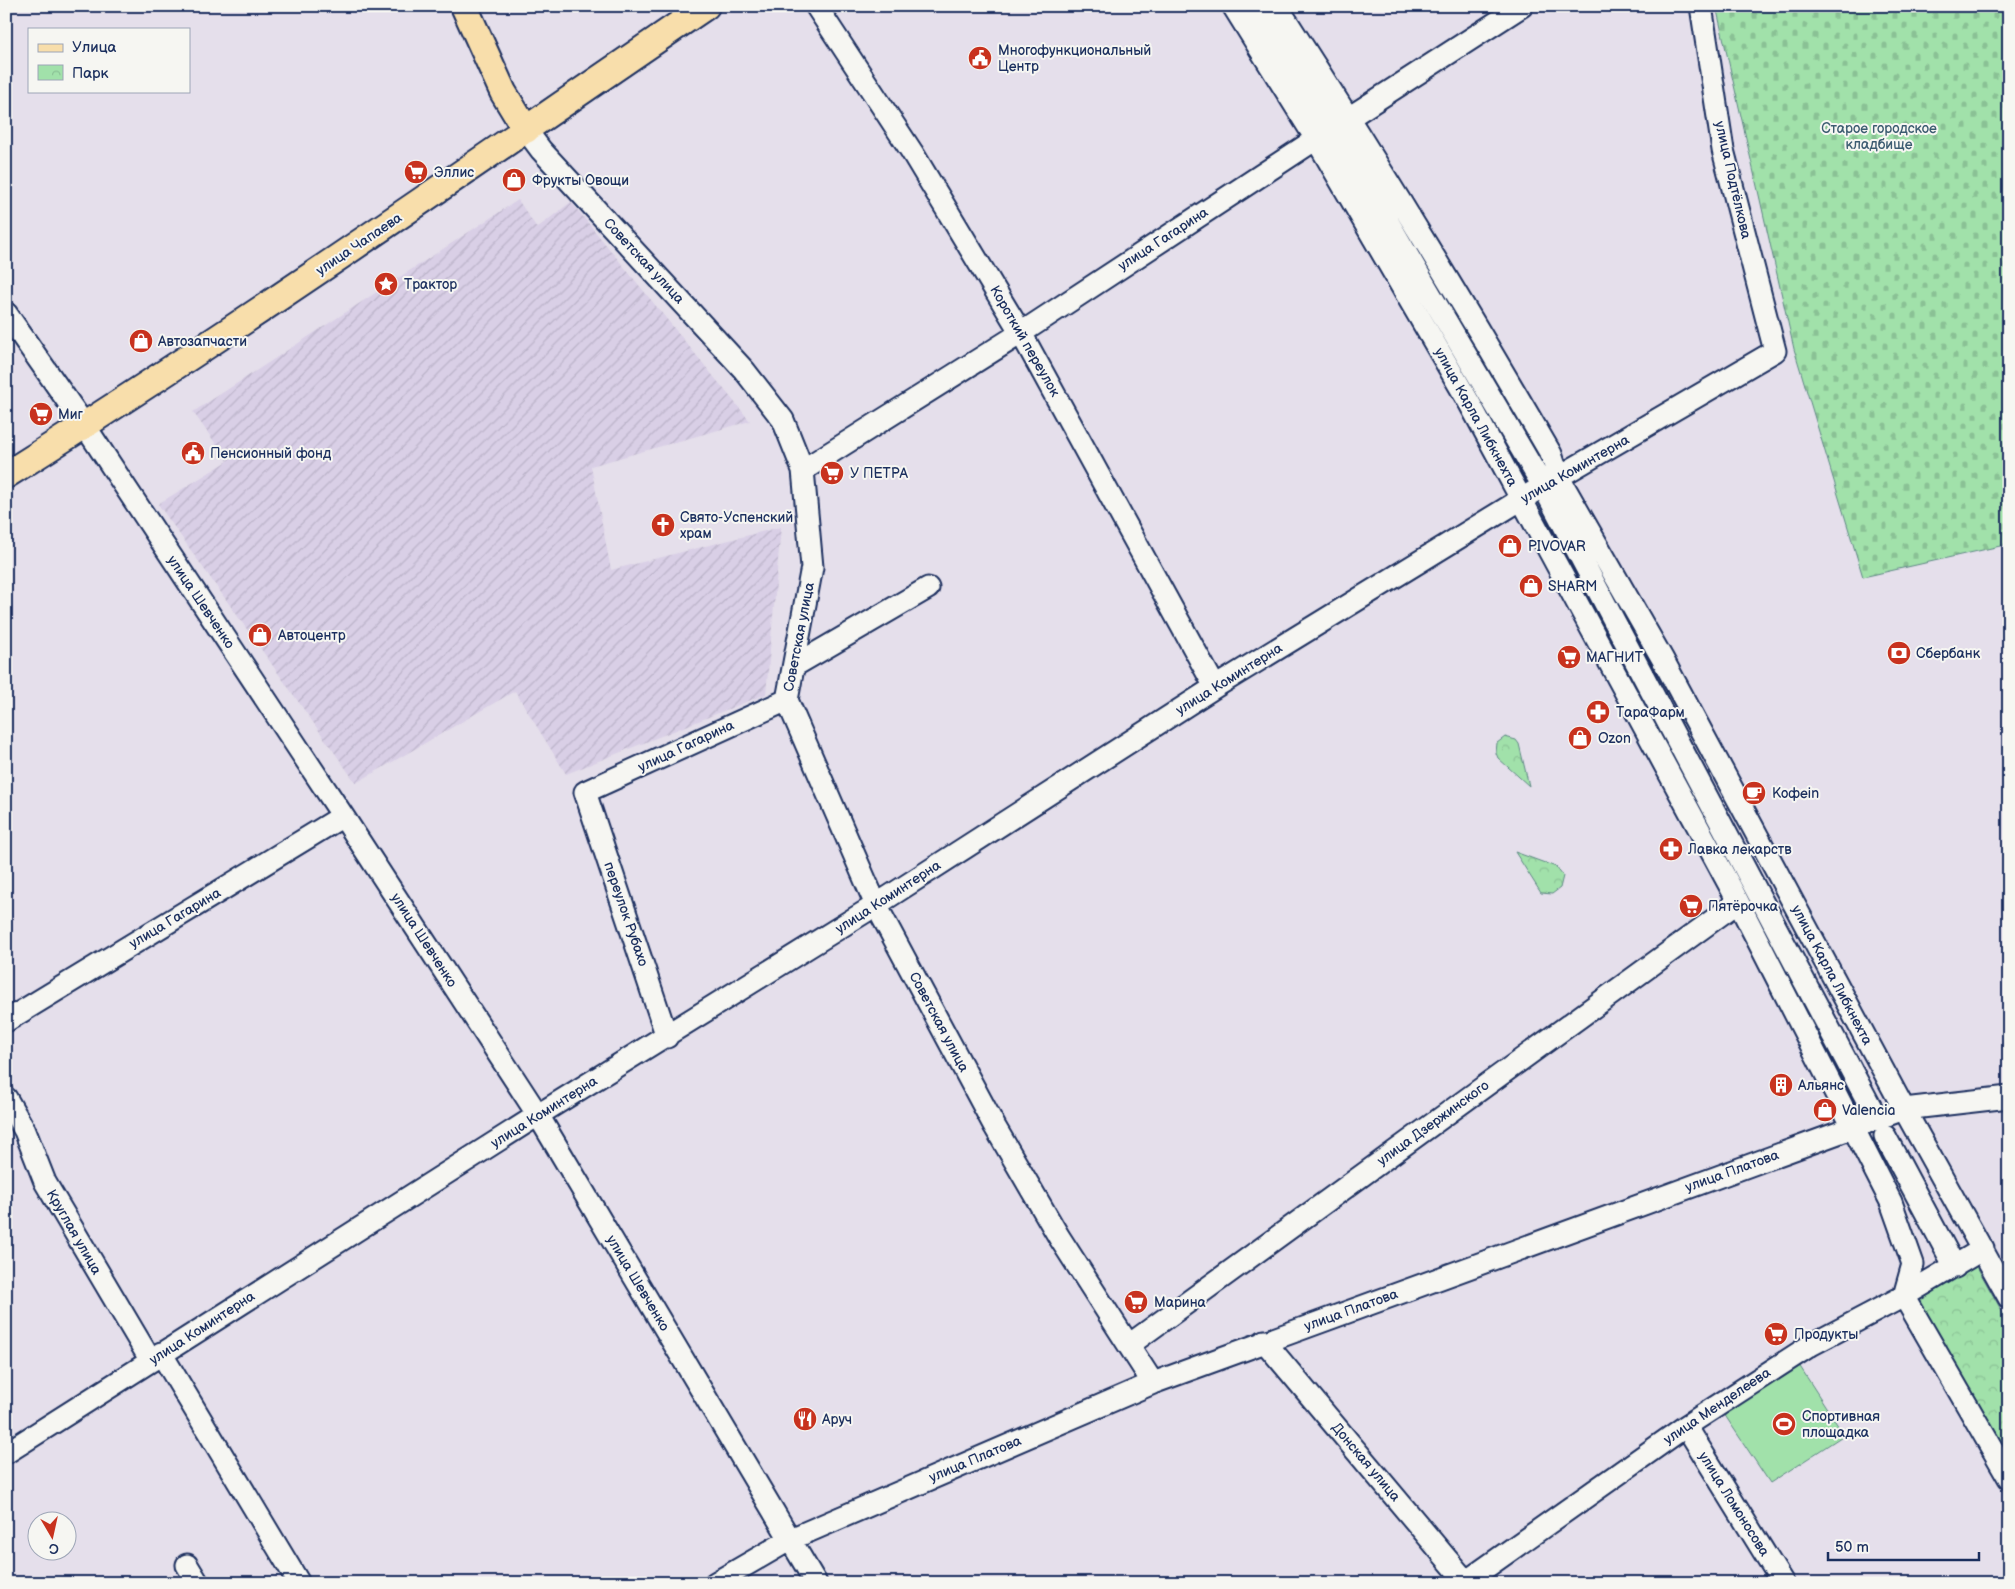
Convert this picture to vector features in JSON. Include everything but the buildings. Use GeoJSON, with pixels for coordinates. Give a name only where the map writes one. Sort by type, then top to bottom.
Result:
{"type":"FeatureCollection","features":[{"type":"Feature","properties":{"kind":"main road","name":"Советская улица"},"geometry":{"type":"LineString","coordinates":[[464,6],[503,92],[526,130]]}},
{"type":"Feature","properties":{"kind":"main road","name":"улица Чапаева"},"geometry":{"type":"LineString","coordinates":[[6,475],[85,426],[374,234],[706,6]]}},
{"type":"Feature","properties":{"kind":"street","name":"Короткий переулок"},"geometry":{"type":"LineString","coordinates":[[816,6],[912,152],[1021,333],[1215,687]]}},
{"type":"Feature","properties":{"kind":"street","name":"улица Карла Либкнехта"},"geometry":{"type":"LineString","coordinates":[[1233,6],[1333,128]]}},
{"type":"Feature","properties":{"kind":"street","name":"улица Карла Либкнехта"},"geometry":{"type":"LineString","coordinates":[[1255,6],[1333,128],[1662,658],[1915,1130],[2009,1298]]}},
{"type":"Feature","properties":{"kind":"street","name":"улица Карла Либкнехта"},"geometry":{"type":"LineString","coordinates":[[1277,6],[1432,336],[1738,902],[1891,1202],[1913,1264],[1904,1296]]}},
{"type":"Feature","properties":{"kind":"street","name":"улица Гагарина"},"geometry":{"type":"LineString","coordinates":[[803,470],[1021,333],[1522,6]]}},
{"type":"Feature","properties":{"kind":"street","name":"улица Подтёлкова"},"geometry":{"type":"LineString","coordinates":[[1701,6],[1724,150],[1775,351]]}},
{"type":"Feature","properties":{"kind":"street","name":"Советская улица"},"geometry":{"type":"LineString","coordinates":[[526,130],[541,150],[744,370],[783,420],[803,470],[812,567],[787,700],[876,905],[995,1127],[1059,1237],[1153,1383]]}},
{"type":"Feature","properties":{"kind":"street","name":"улица Шевченко"},"geometry":{"type":"LineString","coordinates":[[6,312],[85,426],[538,1115],[816,1583]]}},
{"type":"Feature","properties":{"kind":"street","name":"улица Коминтерна"},"geometry":{"type":"LineString","coordinates":[[6,1453],[538,1115],[667,1037],[876,905],[1215,687],[1551,482],[1775,351]]}},
{"type":"Feature","properties":{"kind":"street","name":"улица Карла Либкнехта"},"geometry":{"type":"LineString","coordinates":[[1551,482],[1881,1127],[1955,1267]]}},
{"type":"Feature","properties":{"kind":"street"},"geometry":{"type":"LineString","coordinates":[[794,666],[928,588]]}},
{"type":"Feature","properties":{"kind":"street","name":"улица Гагарина"},"geometry":{"type":"LineString","coordinates":[[585,792],[787,700]]}},
{"type":"Feature","properties":{"kind":"street","name":"переулок Рубахо"},"geometry":{"type":"LineString","coordinates":[[585,792],[667,1037]]}},
{"type":"Feature","properties":{"kind":"street","name":"улица Гагарина"},"geometry":{"type":"LineString","coordinates":[[6,1021],[343,816]]}},
{"type":"Feature","properties":{"kind":"street","name":"улица Дзержинского"},"geometry":{"type":"LineString","coordinates":[[1129,1345],[1738,902]]}},
{"type":"Feature","properties":{"kind":"street","name":"улица Платова"},"geometry":{"type":"LineString","coordinates":[[715,1583],[791,1538],[1153,1383],[1264,1341],[1881,1127],[1904,1109],[2009,1097]]}},
{"type":"Feature","properties":{"kind":"street","name":"Круглая улица"},"geometry":{"type":"LineString","coordinates":[[6,1098],[25,1131],[45,1182],[299,1583]]}},
{"type":"Feature","properties":{"kind":"street","name":"улица Платова"},"geometry":{"type":"LineString","coordinates":[[1881,1127],[1915,1130]]}},
{"type":"Feature","properties":{"kind":"street","name":"улица Менделеева"},"geometry":{"type":"LineString","coordinates":[[1466,1582],[1686,1426],[1811,1345],[1904,1296],[1983,1249]]}},
{"type":"Feature","properties":{"kind":"street"},"geometry":{"type":"LineString","coordinates":[[1904,1296],[2009,1478]]}},
{"type":"Feature","properties":{"kind":"street","name":"Донская улица"},"geometry":{"type":"LineString","coordinates":[[1264,1341],[1466,1582]]}},
{"type":"Feature","properties":{"kind":"street","name":"улица Ломоносова"},"geometry":{"type":"LineString","coordinates":[[1686,1426],[1782,1583]]}},
{"type":"Feature","properties":{"kind":"shaded area"},"geometry":{"type":"Polygon","coordinates":[[[518,200],[537,228],[571,202],[750,421],[591,466],[611,570],[781,527],[766,694],[566,774],[515,691],[356,783],[158,504],[228,461],[193,412],[518,200]]]}},
{"type":"Feature","properties":{"kind":"green space","name":"Старое городское кладбище"},"geometry":{"type":"Polygon","coordinates":[[[1716,6],[2009,6],[2009,544],[1863,577],[1794,349],[1716,6]]]}},
{"type":"Feature","properties":{"kind":"green space"},"geometry":{"type":"Polygon","coordinates":[[[1505,737],[1516,740],[1519,744],[1529,786],[1498,758],[1496,753],[1497,743],[1505,737]]]}},
{"type":"Feature","properties":{"kind":"green space"},"geometry":{"type":"Polygon","coordinates":[[[1515,852],[1556,867],[1563,876],[1560,888],[1552,894],[1541,893],[1515,852]]]}},
{"type":"Feature","properties":{"kind":"green space"},"geometry":{"type":"Polygon","coordinates":[[[1976,1265],[2009,1324],[2009,1466],[1913,1297],[1976,1265]]]}},
{"type":"Feature","properties":{"kind":"green space","name":"Спортивная площадка"},"geometry":{"type":"Polygon","coordinates":[[[1799,1365],[1844,1435],[1770,1483],[1724,1414],[1799,1365]]]}},
{"type":"Feature","properties":{"kind":"place","name":"Многофункциональный Центр"},"geometry":{"type":"Point","coordinates":[980,58]}},
{"type":"Feature","properties":{"kind":"place","name":"Эллис"},"geometry":{"type":"Point","coordinates":[416,172]}},
{"type":"Feature","properties":{"kind":"place","name":"Фрукты Овощи"},"geometry":{"type":"Point","coordinates":[514,180]}},
{"type":"Feature","properties":{"kind":"place","name":"Трактор"},"geometry":{"type":"Point","coordinates":[386,284]}},
{"type":"Feature","properties":{"kind":"place","name":"Автозапчасти"},"geometry":{"type":"Point","coordinates":[141,341]}},
{"type":"Feature","properties":{"kind":"place","name":"Миг"},"geometry":{"type":"Point","coordinates":[41,414]}},
{"type":"Feature","properties":{"kind":"place","name":"Пенсионный фонд"},"geometry":{"type":"Point","coordinates":[193,453]}},
{"type":"Feature","properties":{"kind":"place","name":"У ПЕТРА"},"geometry":{"type":"Point","coordinates":[832,473]}},
{"type":"Feature","properties":{"kind":"place","name":"Свято-Успенский храм"},"geometry":{"type":"Point","coordinates":[663,525]}},
{"type":"Feature","properties":{"kind":"place","name":"PIVOVAR"},"geometry":{"type":"Point","coordinates":[1510,546]}},
{"type":"Feature","properties":{"kind":"place","name":"SHARM"},"geometry":{"type":"Point","coordinates":[1531,586]}},
{"type":"Feature","properties":{"kind":"place","name":"Автоцентр"},"geometry":{"type":"Point","coordinates":[260,635]}},
{"type":"Feature","properties":{"kind":"place","name":"Сбербанк"},"geometry":{"type":"Point","coordinates":[1899,653]}},
{"type":"Feature","properties":{"kind":"place","name":"МАГНИТ"},"geometry":{"type":"Point","coordinates":[1569,657]}},
{"type":"Feature","properties":{"kind":"place","name":"ТараФарм"},"geometry":{"type":"Point","coordinates":[1598,712]}},
{"type":"Feature","properties":{"kind":"place","name":"Ozon"},"geometry":{"type":"Point","coordinates":[1580,738]}},
{"type":"Feature","properties":{"kind":"place","name":"Кофеin"},"geometry":{"type":"Point","coordinates":[1754,793]}},
{"type":"Feature","properties":{"kind":"place","name":"Лавка лекарств"},"geometry":{"type":"Point","coordinates":[1671,849]}},
{"type":"Feature","properties":{"kind":"place","name":"Пятёрочка"},"geometry":{"type":"Point","coordinates":[1691,906]}},
{"type":"Feature","properties":{"kind":"place","name":"Альянс"},"geometry":{"type":"Point","coordinates":[1781,1085]}},
{"type":"Feature","properties":{"kind":"place","name":"Valencia"},"geometry":{"type":"Point","coordinates":[1825,1110]}},
{"type":"Feature","properties":{"kind":"place","name":"Марина"},"geometry":{"type":"Point","coordinates":[1136,1302]}},
{"type":"Feature","properties":{"kind":"place","name":"Продукты"},"geometry":{"type":"Point","coordinates":[1776,1334]}},
{"type":"Feature","properties":{"kind":"place","name":"Аруч"},"geometry":{"type":"Point","coordinates":[805,1419]}},
{"type":"Feature","properties":{"kind":"place","name":"Спортивная площадка"},"geometry":{"type":"Point","coordinates":[1784,1424]}}]}
